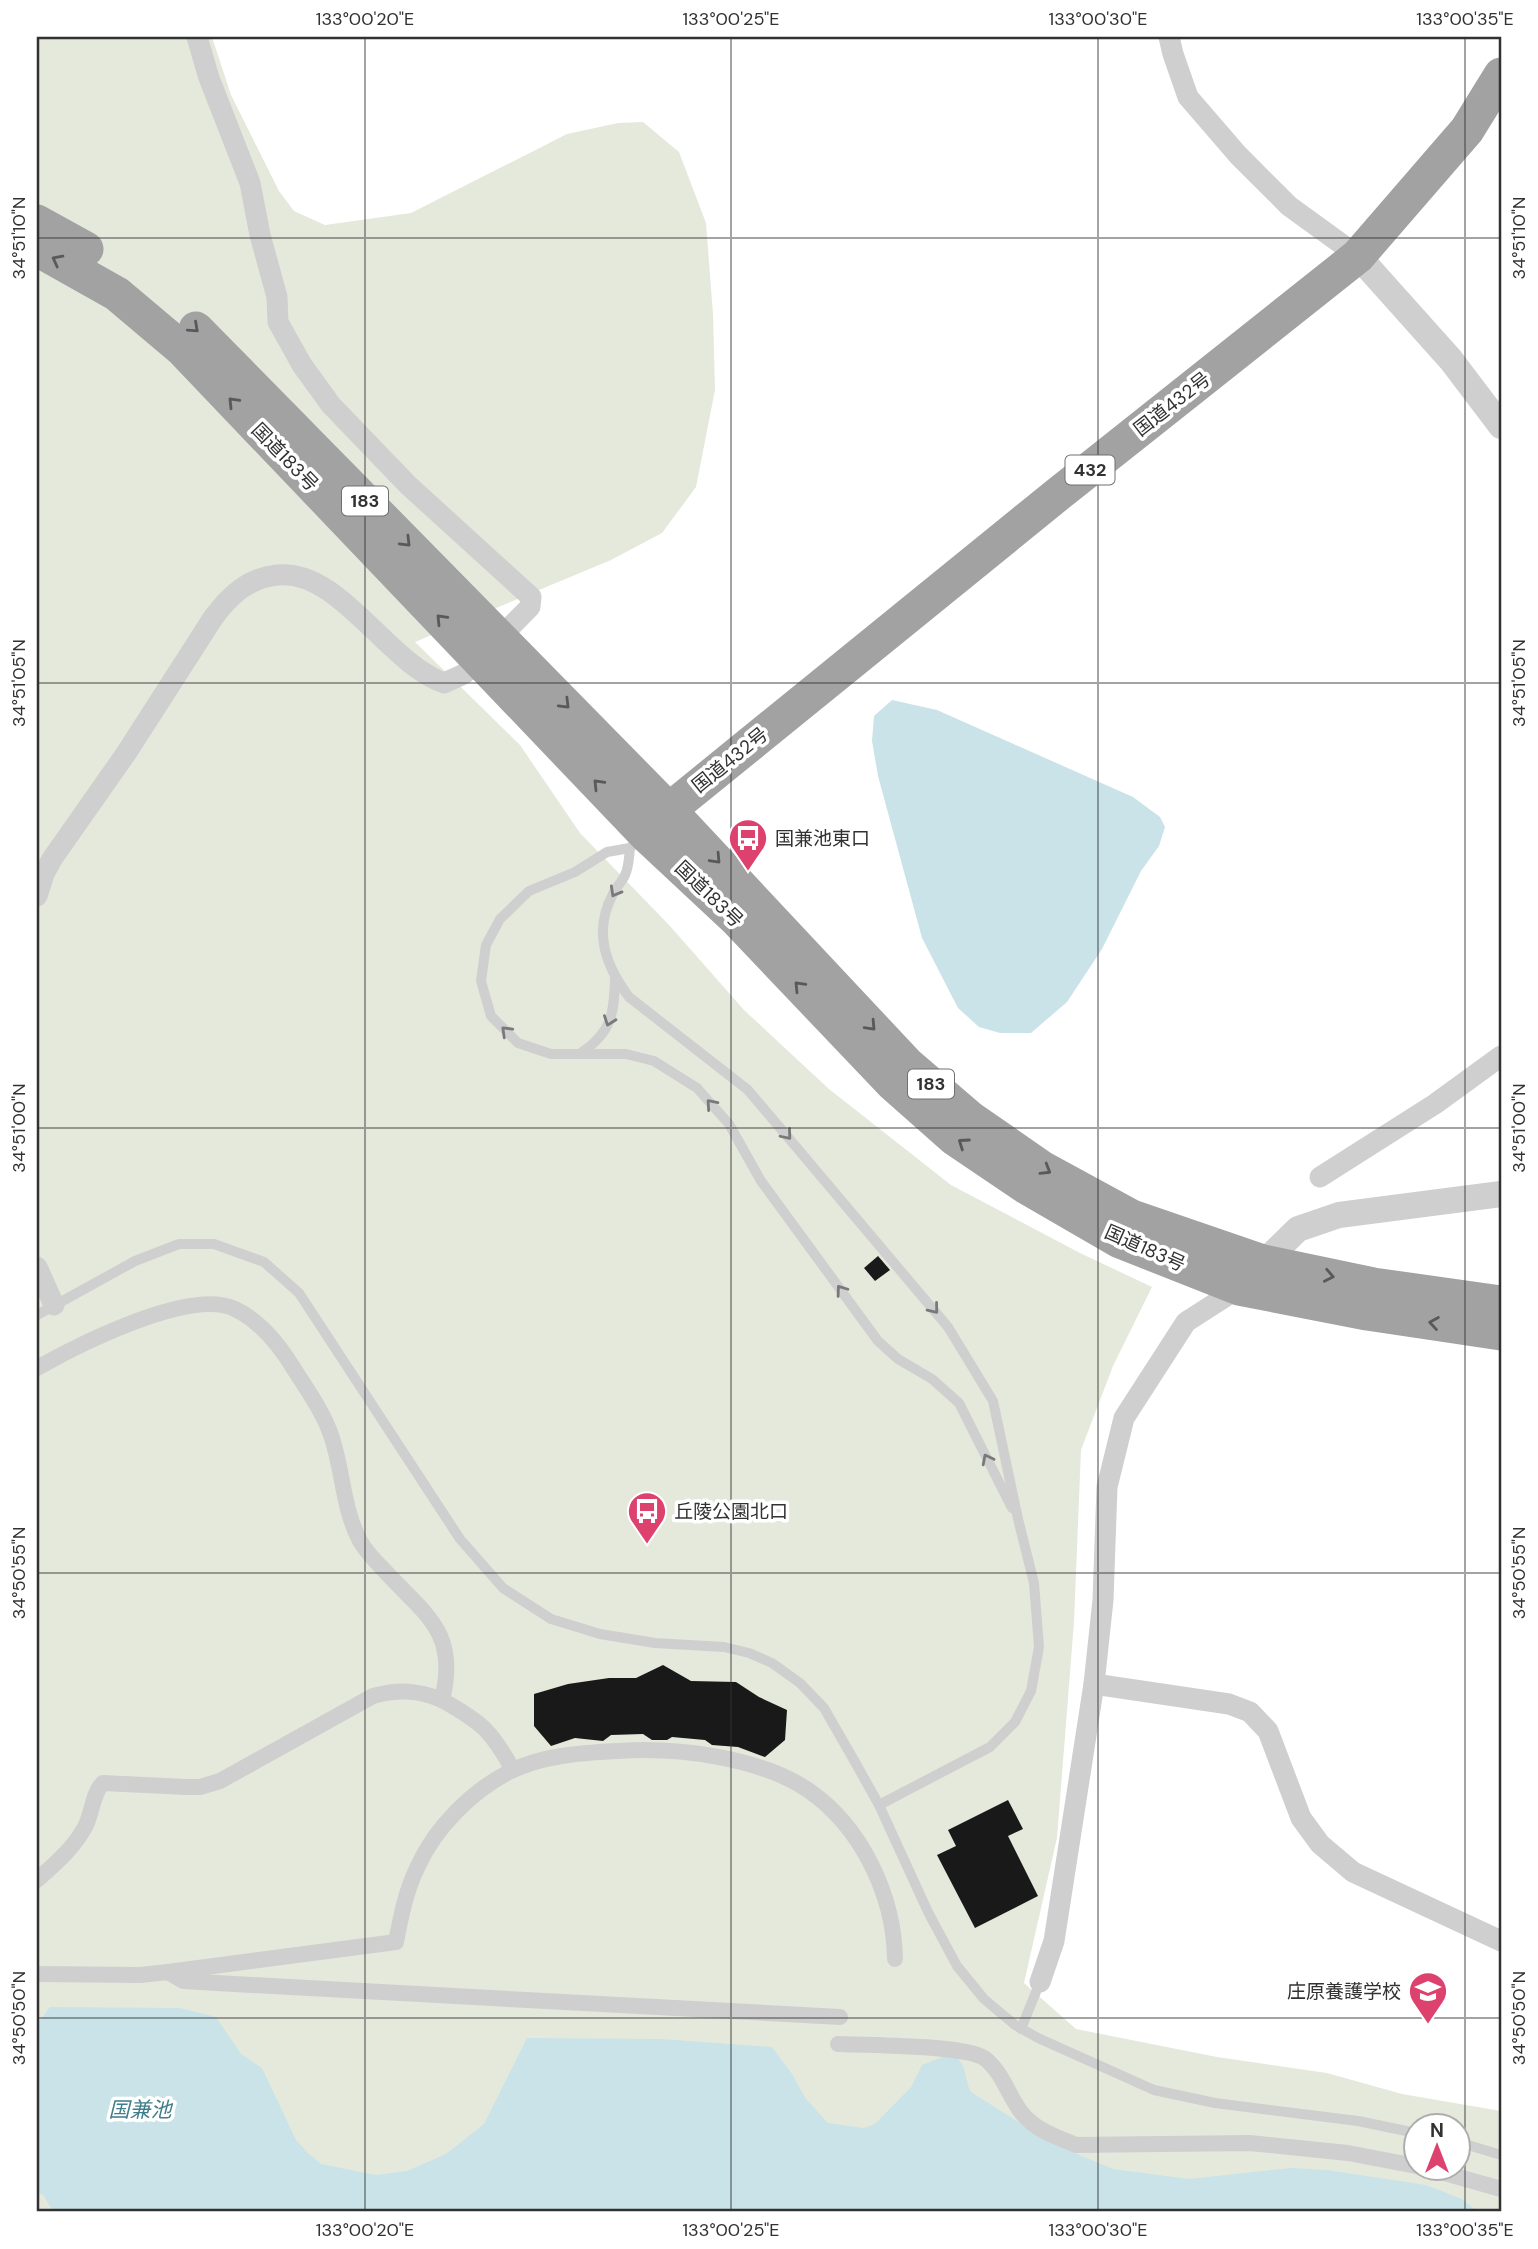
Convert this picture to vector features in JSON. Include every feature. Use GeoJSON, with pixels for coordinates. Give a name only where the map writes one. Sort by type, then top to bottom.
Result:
{"type":"FeatureCollection","features":[{"type":"Feature","properties":{"kind":"highway","name":"国道432号"},"geometry":{"type":"LineString","coordinates":[[637,841],[669,810],[1057,495],[1359,256],[1467,130],[1501,75]]}},
{"type":"Feature","properties":{"kind":"highway","name":"国道183号"},"geometry":{"type":"LineString","coordinates":[[37,222],[132,275],[197,330],[669,810],[906,1064],[971,1118],[1042,1168],[1132,1217],[1263,1262],[1373,1285],[1501,1303]]}},
{"type":"Feature","properties":{"kind":"highway","name":"国道183号"},"geometry":{"type":"LineString","coordinates":[[37,249],[117,294],[181,348],[637,841],[736,919],[892,1084],[954,1138],[1025,1186],[1120,1241],[1239,1287],[1367,1312],[1501,1333]]}},
{"type":"Feature","properties":{"kind":"street"},"geometry":{"type":"LineString","coordinates":[[37,896],[52,859],[128,752],[213,618],[231,596],[253,580],[284,574],[299,575],[316,581],[400,655],[433,679],[444,683],[464,674],[530,607],[531,597],[408,485],[331,405],[302,365],[278,322],[277,297],[260,235],[250,183],[209,78],[197,37]]}},
{"type":"Feature","properties":{"kind":"street"},"geometry":{"type":"LineString","coordinates":[[1169,37],[1172,54],[1188,97],[1289,206],[1359,256],[1451,360],[1501,426]]}},
{"type":"Feature","properties":{"kind":"street"},"geometry":{"type":"LineString","coordinates":[[1320,1177],[1435,1104],[1501,1056]]}},
{"type":"Feature","properties":{"kind":"street"},"geometry":{"type":"LineString","coordinates":[[1040,1982],[1054,1941],[1094,1684],[1103,1600],[1107,1488],[1124,1418],[1186,1322],[1239,1287],[1298,1229],[1339,1215],[1501,1194]]}},
{"type":"Feature","properties":{"kind":"street"},"geometry":{"type":"LineString","coordinates":[[37,1267],[45,1310]]}},
{"type":"Feature","properties":{"kind":"street"},"geometry":{"type":"LineString","coordinates":[[37,1368],[126,1326],[181,1307],[219,1304],[235,1309],[254,1321],[286,1355],[321,1411],[332,1438],[349,1514],[360,1542],[442,1634],[446,1648],[446,1684],[442,1700]]}},
{"type":"Feature","properties":{"kind":"street"},"geometry":{"type":"LineString","coordinates":[[1094,1684],[1228,1704],[1250,1712],[1268,1731],[1301,1818],[1320,1844],[1353,1872],[1501,1941]]}},
{"type":"Feature","properties":{"kind":"street"},"geometry":{"type":"LineString","coordinates":[[37,1880],[77,1840],[92,1810],[98,1788],[103,1783],[200,1787],[234,1774],[373,1696],[392,1690],[429,1694],[476,1720],[489,1732],[513,1770]]}},
{"type":"Feature","properties":{"kind":"street"},"geometry":{"type":"LineString","coordinates":[[37,1974],[140,1975],[396,1942],[409,1886],[418,1864],[436,1836],[471,1798],[513,1770],[554,1757],[640,1749],[694,1752],[765,1770],[808,1790],[822,1801],[845,1825],[868,1858],[878,1879],[894,1937],[895,1959]]}},
{"type":"Feature","properties":{"kind":"street"},"geometry":{"type":"LineString","coordinates":[[168,1972],[183,1981],[840,2017]]}},
{"type":"Feature","properties":{"kind":"street"},"geometry":{"type":"LineString","coordinates":[[838,2044],[957,2050],[983,2057],[996,2070],[1021,2112],[1036,2127],[1076,2145],[1250,2143],[1348,2153],[1402,2163]]}},
{"type":"Feature","properties":{"kind":"street"},"geometry":{"type":"LineString","coordinates":[[1472,2181],[1501,2189]]}},
{"type":"Feature","properties":{"kind":"lane"},"geometry":{"type":"LineString","coordinates":[[637,841],[627,873],[606,910],[602,943],[615,979],[629,997],[748,1090],[948,1327],[993,1401],[1034,1583],[1039,1647],[1031,1691],[1015,1722],[989,1747],[879,1805]]}},
{"type":"Feature","properties":{"kind":"lane"},"geometry":{"type":"LineString","coordinates":[[637,841],[607,852],[575,872],[529,891],[500,919],[486,945],[481,981],[491,1016],[518,1043],[551,1054],[626,1054],[654,1061],[697,1088],[729,1124],[761,1181],[878,1341],[898,1359],[932,1378],[959,1404],[1018,1520]]}},
{"type":"Feature","properties":{"kind":"lane"},"geometry":{"type":"LineString","coordinates":[[582,1053],[597,1043],[607,1029],[612,1014],[615,979]]}},
{"type":"Feature","properties":{"kind":"lane"},"geometry":{"type":"LineString","coordinates":[[45,1310],[135,1261],[179,1244],[214,1244],[264,1262],[299,1293],[460,1539],[503,1588],[551,1619],[600,1634],[655,1643],[724,1647],[750,1653],[772,1663],[800,1684],[824,1709],[879,1805],[928,1912],[957,1966],[984,1999],[1021,2029],[1154,2090],[1215,2103],[1358,2121],[1402,2130]]}},
{"type":"Feature","properties":{"kind":"lane"},"geometry":{"type":"LineString","coordinates":[[1021,2029],[1040,1982]]}},
{"type":"Feature","properties":{"kind":"lane"},"geometry":{"type":"LineString","coordinates":[[1472,2146],[1501,2155]]}},
{"type":"Feature","properties":{"kind":"shaded area"},"geometry":{"type":"Polygon","coordinates":[[[37,37],[212,37],[231,95],[279,191],[294,211],[325,225],[411,213],[567,134],[618,123],[643,122],[679,152],[706,223],[713,314],[715,390],[696,487],[662,533],[611,560],[415,642],[520,745],[580,833],[670,926],[744,1010],[829,1089],[951,1185],[1080,1253],[1152,1287],[1113,1366],[1081,1450],[1074,1622],[1057,1838],[1024,1983],[1076,2029],[1217,2057],[1327,2073],[1402,2094],[1501,2111],[1501,2212],[37,2212],[37,37]]]}},
{"type":"Feature","properties":{"kind":"water"},"geometry":{"type":"Polygon","coordinates":[[[892,700],[937,710],[1133,797],[1160,817],[1165,827],[1159,846],[1141,871],[1102,949],[1067,1002],[1031,1033],[1000,1033],[979,1027],[958,1008],[922,938],[878,776],[872,741],[874,716],[892,700]]]}},
{"type":"Feature","properties":{"kind":"water","name":"国兼池"},"geometry":{"type":"Polygon","coordinates":[[[50,2007],[180,2008],[216,2017],[241,2054],[262,2068],[296,2140],[308,2153],[321,2164],[376,2175],[407,2171],[446,2154],[484,2124],[527,2038],[662,2039],[772,2047],[806,2099],[828,2123],[864,2128],[875,2124],[911,2087],[922,2065],[950,2054],[960,2061],[971,2092],[1055,2145],[1113,2169],[1189,2179],[1291,2168],[1327,2170],[1426,2185],[1462,2199],[1478,2212],[53,2212],[44,2196],[37,2192],[37,2024],[50,2007]]]}},
{"type":"Feature","properties":{"kind":"building"},"geometry":{"type":"Polygon","coordinates":[[[878,1256],[890,1270],[875,1281],[864,1268],[878,1256]]]}},
{"type":"Feature","properties":{"kind":"building"},"geometry":{"type":"Polygon","coordinates":[[[663,1665],[691,1681],[736,1682],[787,1710],[785,1740],[765,1757],[738,1747],[712,1745],[705,1740],[672,1737],[667,1740],[652,1740],[643,1734],[611,1735],[603,1741],[575,1738],[551,1746],[534,1726],[534,1694],[568,1684],[609,1678],[636,1678],[663,1665]]]}},
{"type":"Feature","properties":{"kind":"building"},"geometry":{"type":"Polygon","coordinates":[[[1008,1800],[1023,1829],[1008,1836],[1038,1896],[975,1928],[937,1855],[956,1846],[948,1830],[1008,1800]]]}},
{"type":"Feature","properties":{"kind":"place","name":"国兼池東口"},"geometry":{"type":"Point","coordinates":[748,872]}},
{"type":"Feature","properties":{"kind":"place","name":"丘陵公園北口"},"geometry":{"type":"Point","coordinates":[647,1545]}},
{"type":"Feature","properties":{"kind":"place","name":"庄原養護学校"},"geometry":{"type":"Point","coordinates":[1428,2025]}}]}
